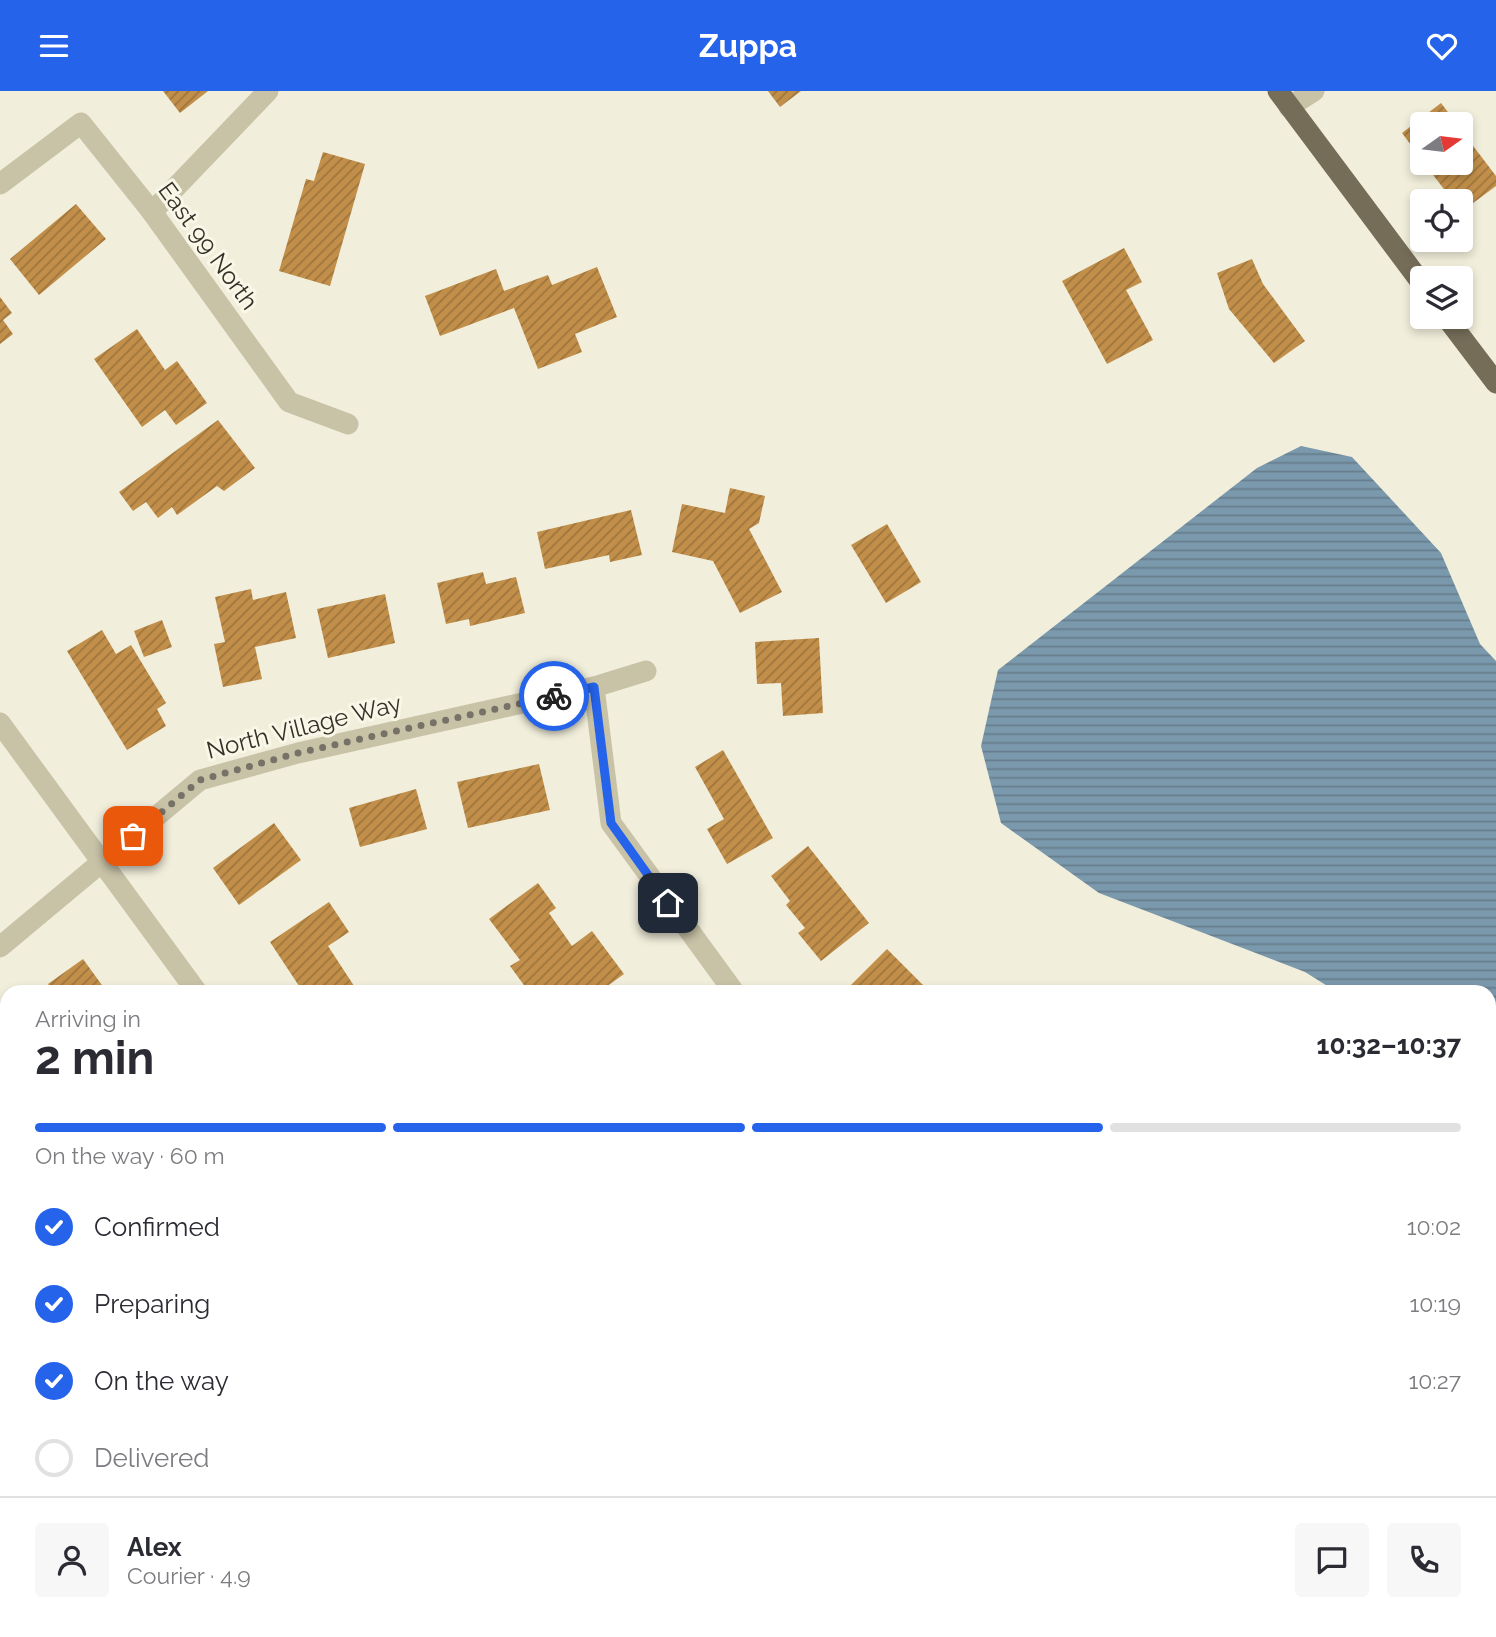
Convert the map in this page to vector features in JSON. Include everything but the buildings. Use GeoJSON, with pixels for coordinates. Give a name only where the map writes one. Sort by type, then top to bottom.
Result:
{"type":"FeatureCollection","features":[{"type":"Feature","properties":{"kind":"main road"},"geometry":{"type":"LineString","coordinates":[[1283,99],[1410,268]]}},
{"type":"Feature","properties":{"kind":"main road"},"geometry":{"type":"LineString","coordinates":[[1455,329],[1496,383]]}},
{"type":"Feature","properties":{"kind":"street"},"geometry":{"type":"LineString","coordinates":[[152,212],[268,91]]}},
{"type":"Feature","properties":{"kind":"street"},"geometry":{"type":"LineString","coordinates":[[1283,99],[1314,91]]}},
{"type":"Feature","properties":{"kind":"street","name":"East 99 North"},"geometry":{"type":"LineString","coordinates":[[0,184],[81,123],[152,212],[289,402],[348,424]]}},
{"type":"Feature","properties":{"kind":"street","name":"North Village Way"},"geometry":{"type":"LineString","coordinates":[[0,947],[200,780],[298,753],[594,687],[646,671]]}},
{"type":"Feature","properties":{"kind":"street"},"geometry":{"type":"LineString","coordinates":[[594,687],[611,823],[729,985]]}},
{"type":"Feature","properties":{"kind":"street"},"geometry":{"type":"LineString","coordinates":[[0,723],[192,985]]}},
{"type":"Feature","properties":{"kind":"water"},"geometry":{"type":"Polygon","coordinates":[[[1301,446],[1352,457],[1441,553],[1480,644],[1496,661],[1496,985],[1326,985],[1305,972],[1099,893],[1001,823],[981,746],[998,670],[1257,468],[1301,446]]]}},
{"type":"Feature","properties":{"kind":"way so far"},"geometry":{"type":"LineString","coordinates":[[133,836],[200,780],[298,753],[554,696]]}},
{"type":"Feature","properties":{"kind":"route"},"geometry":{"type":"LineString","coordinates":[[554,696],[594,687],[611,823],[668,903]]}}]}
